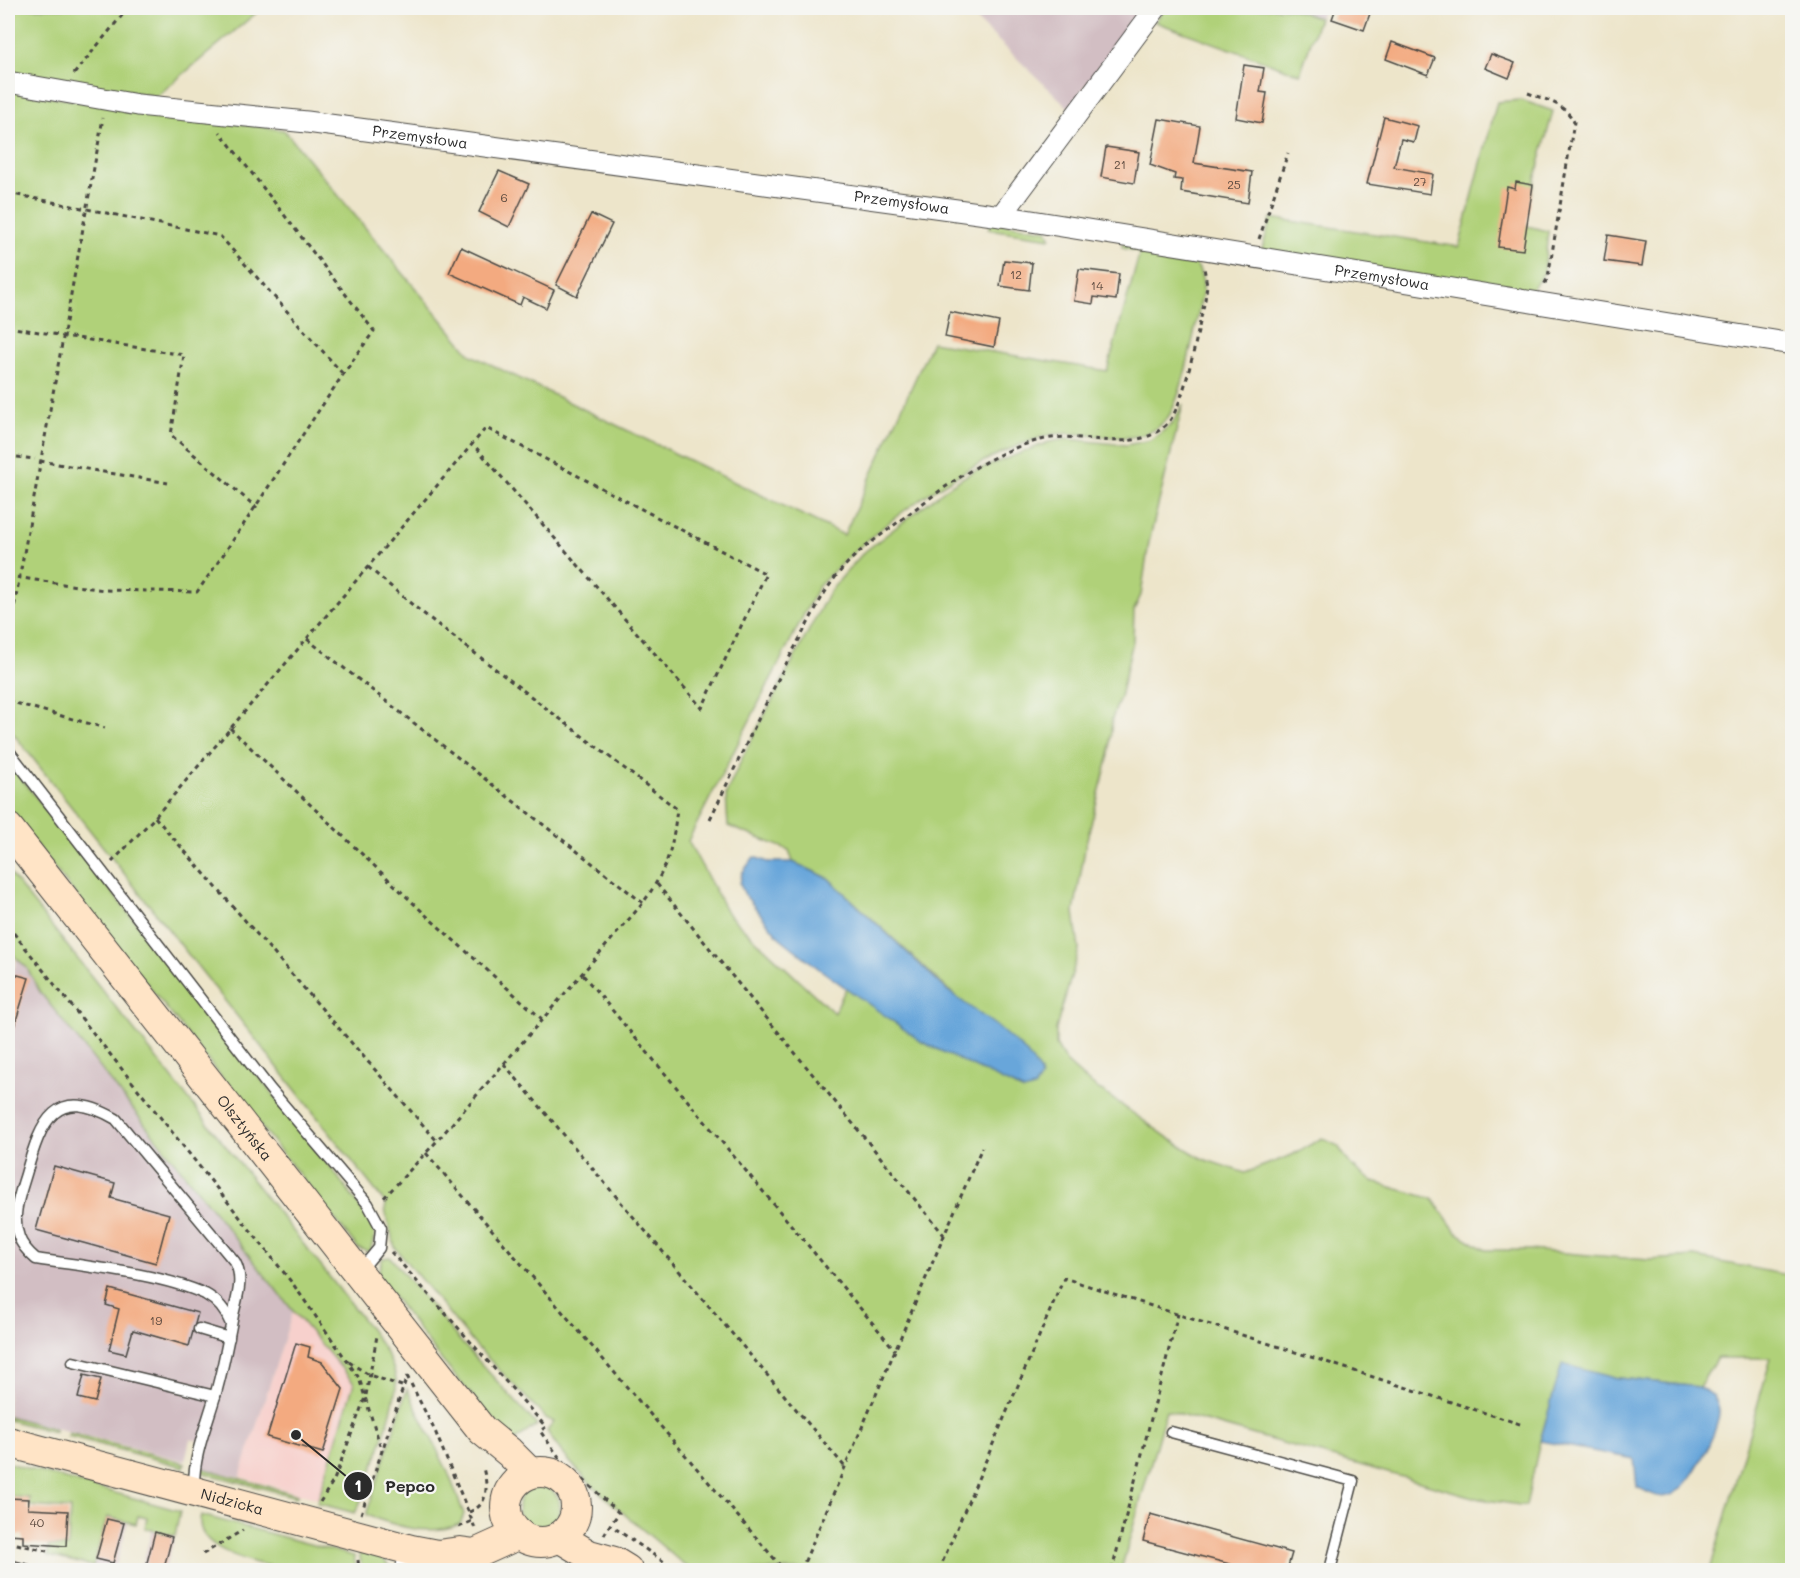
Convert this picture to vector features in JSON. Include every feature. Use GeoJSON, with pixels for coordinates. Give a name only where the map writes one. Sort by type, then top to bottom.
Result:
{"type":"FeatureCollection","features":[{"type":"Feature","properties":{"kind":"main road","name":"Olsztyńska"},"geometry":{"type":"LineString","coordinates":[[8,828],[482,1430],[494,1461],[517,1501]]}},
{"type":"Feature","properties":{"kind":"main road","name":"Nidzicka"},"geometry":{"type":"LineString","coordinates":[[8,1442],[356,1534],[408,1560],[460,1552],[476,1554],[487,1550],[517,1501]]}},
{"type":"Feature","properties":{"kind":"main road"},"geometry":{"type":"LineString","coordinates":[[551,1473],[569,1486],[576,1506],[567,1527],[538,1541],[517,1501],[551,1473]]}},
{"type":"Feature","properties":{"kind":"main road"},"geometry":{"type":"LineString","coordinates":[[567,1527],[600,1540],[615,1556]]}},
{"type":"Feature","properties":{"kind":"street"},"geometry":{"type":"LineString","coordinates":[[1001,216],[1156,8]]}},
{"type":"Feature","properties":{"kind":"street","name":"Przemysłowa"},"geometry":{"type":"LineString","coordinates":[[8,82],[138,105],[307,122],[1001,216],[1792,344]]}},
{"type":"Feature","properties":{"kind":"lane"},"geometry":{"type":"LineString","coordinates":[[8,750],[270,1089],[371,1211],[381,1228],[379,1248],[359,1273]]}},
{"type":"Feature","properties":{"kind":"lane"},"geometry":{"type":"LineString","coordinates":[[194,1492],[193,1472],[215,1396],[229,1338],[239,1285],[239,1270],[236,1262],[116,1119],[95,1107],[79,1104],[47,1119],[40,1127],[16,1208],[19,1239],[27,1252],[36,1259],[150,1278],[206,1294],[226,1310],[231,1324]]}},
{"type":"Feature","properties":{"kind":"lane"},"geometry":{"type":"LineString","coordinates":[[199,1329],[229,1338]]}},
{"type":"Feature","properties":{"kind":"lane"},"geometry":{"type":"LineString","coordinates":[[73,1362],[215,1396]]}},
{"type":"Feature","properties":{"kind":"lane"},"geometry":{"type":"LineString","coordinates":[[1171,1432],[1353,1481],[1330,1570]]}},
{"type":"Feature","properties":{"kind":"lane"},"geometry":{"type":"LineString","coordinates":[[8,1565],[28,1570]]}},
{"type":"Feature","properties":{"kind":"path"},"geometry":{"type":"LineString","coordinates":[[61,90],[128,8]]}},
{"type":"Feature","properties":{"kind":"path"},"geometry":{"type":"LineString","coordinates":[[1528,93],[1557,103],[1569,112],[1574,122],[1548,277],[1540,293],[1530,302]]}},
{"type":"Feature","properties":{"kind":"path"},"geometry":{"type":"LineString","coordinates":[[8,641],[88,210],[106,99]]}},
{"type":"Feature","properties":{"kind":"path"},"geometry":{"type":"LineString","coordinates":[[8,576],[105,590],[197,592],[257,508],[343,374],[374,331],[204,112]]}},
{"type":"Feature","properties":{"kind":"path"},"geometry":{"type":"LineString","coordinates":[[1252,257],[1288,153]]}},
{"type":"Feature","properties":{"kind":"path"},"geometry":{"type":"LineString","coordinates":[[8,193],[219,236],[343,374]]}},
{"type":"Feature","properties":{"kind":"path"},"geometry":{"type":"LineString","coordinates":[[710,819],[788,659],[829,585],[844,566],[859,553],[949,482],[1019,448],[1043,439],[1066,436],[1137,441],[1157,433],[1169,422],[1180,400],[1207,285],[1206,273],[1193,248]]}},
{"type":"Feature","properties":{"kind":"path"},"geometry":{"type":"LineString","coordinates":[[8,327],[184,355],[171,435],[257,508]]}},
{"type":"Feature","properties":{"kind":"path"},"geometry":{"type":"LineString","coordinates":[[103,872],[155,817],[486,428],[766,574],[702,708],[473,444]]}},
{"type":"Feature","properties":{"kind":"path"},"geometry":{"type":"LineString","coordinates":[[8,456],[34,459]]}},
{"type":"Feature","properties":{"kind":"path"},"geometry":{"type":"LineString","coordinates":[[40,461],[168,483]]}},
{"type":"Feature","properties":{"kind":"path"},"geometry":{"type":"LineString","coordinates":[[368,567],[415,607],[677,809],[673,848],[663,874],[643,903],[437,1141],[371,1211]]}},
{"type":"Feature","properties":{"kind":"path"},"geometry":{"type":"LineString","coordinates":[[307,638],[643,903]]}},
{"type":"Feature","properties":{"kind":"path"},"geometry":{"type":"LineString","coordinates":[[8,701],[105,728]]}},
{"type":"Feature","properties":{"kind":"path"},"geometry":{"type":"LineString","coordinates":[[230,728],[431,920],[542,1019]]}},
{"type":"Feature","properties":{"kind":"path"},"geometry":{"type":"LineString","coordinates":[[155,817],[437,1141]]}},
{"type":"Feature","properties":{"kind":"path"},"geometry":{"type":"LineString","coordinates":[[657,884],[944,1235]]}},
{"type":"Feature","properties":{"kind":"path"},"geometry":{"type":"LineString","coordinates":[[8,926],[279,1266],[347,1361],[359,1378],[366,1395],[382,1451]]}},
{"type":"Feature","properties":{"kind":"path"},"geometry":{"type":"LineString","coordinates":[[8,963],[9,957]]}},
{"type":"Feature","properties":{"kind":"path"},"geometry":{"type":"LineString","coordinates":[[583,975],[895,1350]]}},
{"type":"Feature","properties":{"kind":"path"},"geometry":{"type":"LineString","coordinates":[[504,1064],[845,1467]]}},
{"type":"Feature","properties":{"kind":"path"},"geometry":{"type":"LineString","coordinates":[[801,1570],[982,1147]]}},
{"type":"Feature","properties":{"kind":"path"},"geometry":{"type":"LineString","coordinates":[[426,1153],[784,1570]]}},
{"type":"Feature","properties":{"kind":"path"},"geometry":{"type":"LineString","coordinates":[[379,1248],[388,1248],[546,1427],[540,1431],[559,1456],[620,1513],[610,1525],[615,1556]]}},
{"type":"Feature","properties":{"kind":"path"},"geometry":{"type":"LineString","coordinates":[[939,1570],[1064,1278],[1524,1425]]}},
{"type":"Feature","properties":{"kind":"path"},"geometry":{"type":"LineString","coordinates":[[1112,1570],[1178,1314]]}},
{"type":"Feature","properties":{"kind":"path"},"geometry":{"type":"LineString","coordinates":[[317,1505],[328,1493],[334,1480],[366,1395],[377,1335]]}},
{"type":"Feature","properties":{"kind":"path"},"geometry":{"type":"LineString","coordinates":[[347,1361],[369,1375],[402,1386]]}},
{"type":"Feature","properties":{"kind":"path"},"geometry":{"type":"LineString","coordinates":[[356,1534],[407,1376],[435,1431],[472,1521]]}},
{"type":"Feature","properties":{"kind":"path"},"geometry":{"type":"LineString","coordinates":[[469,1512],[481,1507],[486,1497],[486,1479],[483,1468]]}},
{"type":"Feature","properties":{"kind":"path"},"geometry":{"type":"LineString","coordinates":[[203,1554],[252,1525]]}},
{"type":"Feature","properties":{"kind":"path"},"geometry":{"type":"LineString","coordinates":[[610,1525],[676,1570]]}},
{"type":"Feature","properties":{"kind":"path"},"geometry":{"type":"LineString","coordinates":[[8,1542],[47,1551]]}},
{"type":"Feature","properties":{"kind":"path"},"geometry":{"type":"LineString","coordinates":[[495,1562],[505,1569],[536,1570]]}},
{"type":"Feature","properties":{"kind":"shaded area"},"geometry":{"type":"Polygon","coordinates":[[[964,8],[1144,8],[1069,108],[964,8]]]}},
{"type":"Feature","properties":{"kind":"shaded area"},"geometry":{"type":"Polygon","coordinates":[[[1289,8],[1323,8],[1319,18],[1289,8]]]}},
{"type":"Feature","properties":{"kind":"shaded area"},"geometry":{"type":"Polygon","coordinates":[[[17,959],[27,968],[40,992],[293,1311],[240,1477],[202,1468],[208,1443],[190,1439],[185,1461],[8,1416],[8,990],[17,959]]]}},
{"type":"Feature","properties":{"kind":"shaded area"},"geometry":{"type":"Polygon","coordinates":[[[293,1311],[354,1383],[319,1499],[240,1477],[293,1311]]]}},
{"type":"Feature","properties":{"kind":"shaded area"},"geometry":{"type":"Polygon","coordinates":[[[106,1516],[128,1522],[116,1565],[118,1570],[93,1566],[106,1516]]]}},
{"type":"Feature","properties":{"kind":"shaded area"},"geometry":{"type":"Polygon","coordinates":[[[152,1530],[175,1536],[165,1570],[141,1570],[152,1530]]]}},
{"type":"Feature","properties":{"kind":"green space"},"geometry":{"type":"Polygon","coordinates":[[[8,8],[262,8],[157,96],[8,76],[8,8]]]}},
{"type":"Feature","properties":{"kind":"green space"},"geometry":{"type":"Polygon","coordinates":[[[1165,8],[1289,8],[1319,18],[1300,74],[1155,22],[1165,8]]]}},
{"type":"Feature","properties":{"kind":"green space"},"geometry":{"type":"Polygon","coordinates":[[[8,91],[284,130],[471,355],[844,535],[932,342],[1107,371],[1140,252],[1122,248],[1123,243],[1164,249],[1188,257],[1202,276],[1203,291],[1178,397],[1165,421],[1152,431],[1138,436],[1122,438],[1057,434],[1011,449],[980,463],[921,498],[867,541],[818,587],[688,841],[728,914],[834,1013],[846,988],[873,1006],[1015,1087],[967,1007],[828,878],[793,862],[789,850],[728,826],[726,794],[744,754],[829,592],[863,553],[948,487],[972,472],[1049,442],[1067,439],[1126,445],[1151,440],[1172,424],[1183,404],[1149,542],[1141,595],[1134,610],[1133,641],[1120,697],[1112,719],[1109,755],[1086,843],[1074,912],[1079,950],[1056,1029],[1056,1045],[1066,1062],[1086,1080],[1170,1139],[1203,1159],[1245,1173],[1292,1155],[1322,1138],[1338,1146],[1350,1164],[1373,1182],[1433,1199],[1456,1232],[1485,1250],[1529,1250],[1649,1260],[1695,1257],[1792,1276],[1792,1570],[1710,1570],[1771,1358],[1717,1358],[1699,1387],[1611,1377],[1562,1365],[1540,1441],[1526,1506],[1480,1499],[1166,1410],[1121,1570],[693,1570],[685,1566],[575,1468],[547,1431],[554,1422],[546,1418],[474,1344],[395,1248],[385,1210],[386,1204],[8,727],[8,91]]]}},
{"type":"Feature","properties":{"kind":"green space"},"geometry":{"type":"Polygon","coordinates":[[[1521,100],[1553,111],[1523,225],[1548,231],[1544,273],[1530,292],[1261,252],[1271,218],[1459,247],[1497,102],[1521,100]]]}},
{"type":"Feature","properties":{"kind":"green space"},"geometry":{"type":"Polygon","coordinates":[[[991,222],[1047,230],[1051,238],[988,229],[991,222]]]}},
{"type":"Feature","properties":{"kind":"green space"},"geometry":{"type":"Polygon","coordinates":[[[8,762],[324,1158],[370,1221],[375,1234],[370,1252],[358,1248],[8,810],[8,762]]]}},
{"type":"Feature","properties":{"kind":"green space"},"geometry":{"type":"Polygon","coordinates":[[[8,871],[339,1289],[388,1356],[396,1379],[396,1390],[376,1458],[355,1513],[317,1503],[354,1383],[293,1311],[40,992],[27,968],[8,950],[8,871]]]}},
{"type":"Feature","properties":{"kind":"green space"},"geometry":{"type":"Polygon","coordinates":[[[390,1257],[462,1343],[537,1425],[512,1442],[443,1362],[377,1275],[383,1258],[390,1257]]]}},
{"type":"Feature","properties":{"kind":"green space"},"geometry":{"type":"Polygon","coordinates":[[[407,1389],[448,1472],[464,1514],[460,1524],[448,1528],[425,1530],[389,1523],[366,1515],[407,1389]]]}},
{"type":"Feature","properties":{"kind":"green space"},"geometry":{"type":"Polygon","coordinates":[[[8,1416],[55,1429],[55,1432],[8,1420],[8,1416]]]}},
{"type":"Feature","properties":{"kind":"green space"},"geometry":{"type":"Polygon","coordinates":[[[69,1433],[185,1463],[184,1467],[68,1436],[69,1433]]]}},
{"type":"Feature","properties":{"kind":"green space"},"geometry":{"type":"Polygon","coordinates":[[[8,1463],[180,1511],[175,1536],[145,1528],[147,1518],[138,1516],[136,1524],[107,1517],[93,1566],[48,1556],[49,1546],[68,1547],[70,1509],[30,1506],[30,1498],[8,1496],[8,1463]]]}},
{"type":"Feature","properties":{"kind":"green space"},"geometry":{"type":"Polygon","coordinates":[[[202,1468],[298,1495],[296,1497],[201,1472],[202,1468]]]}},
{"type":"Feature","properties":{"kind":"green space"},"geometry":{"type":"Polygon","coordinates":[[[539,1486],[547,1487],[554,1492],[559,1499],[559,1515],[554,1522],[547,1527],[539,1528],[531,1527],[524,1522],[519,1515],[518,1507],[519,1499],[524,1492],[531,1487],[539,1486]]]}},
{"type":"Feature","properties":{"kind":"green space"},"geometry":{"type":"Polygon","coordinates":[[[201,1515],[354,1556],[356,1570],[295,1570],[268,1566],[234,1556],[208,1539],[201,1528],[201,1515]]]}},
{"type":"Feature","properties":{"kind":"green space"},"geometry":{"type":"Polygon","coordinates":[[[358,1544],[379,1554],[392,1570],[362,1570],[358,1544]]]}},
{"type":"Feature","properties":{"kind":"water"},"geometry":{"type":"Polygon","coordinates":[[[754,857],[768,862],[793,862],[828,878],[948,991],[995,1025],[1025,1051],[1040,1072],[1041,1078],[1034,1088],[1024,1091],[922,1042],[818,968],[779,937],[745,895],[740,884],[742,873],[754,857]]]}},
{"type":"Feature","properties":{"kind":"water"},"geometry":{"type":"Polygon","coordinates":[[[1562,1364],[1611,1377],[1699,1387],[1714,1396],[1719,1410],[1717,1423],[1708,1448],[1685,1484],[1668,1496],[1656,1496],[1637,1487],[1634,1459],[1540,1441],[1562,1364]]]}},
{"type":"Feature","properties":{"kind":"building"},"geometry":{"type":"Polygon","coordinates":[[[1336,8],[1372,8],[1364,30],[1332,19],[1336,8]]]}},
{"type":"Feature","properties":{"kind":"building"},"geometry":{"type":"Polygon","coordinates":[[[1392,42],[1435,58],[1428,75],[1386,59],[1392,42]]]}},
{"type":"Feature","properties":{"kind":"building"},"geometry":{"type":"Polygon","coordinates":[[[1491,54],[1515,63],[1509,78],[1485,68],[1491,54]]]}},
{"type":"Feature","properties":{"kind":"building"},"geometry":{"type":"Polygon","coordinates":[[[1244,65],[1264,68],[1260,92],[1267,93],[1262,123],[1236,118],[1244,65]]]}},
{"type":"Feature","properties":{"kind":"building"},"geometry":{"type":"Polygon","coordinates":[[[1384,117],[1418,126],[1414,142],[1401,139],[1394,167],[1433,174],[1430,194],[1367,184],[1384,117]]]}},
{"type":"Feature","properties":{"kind":"building"},"geometry":{"type":"Polygon","coordinates":[[[1159,119],[1200,126],[1194,163],[1252,172],[1248,203],[1181,192],[1182,180],[1174,179],[1175,174],[1150,165],[1159,119]]]}},
{"type":"Feature","properties":{"kind":"building"},"geometry":{"type":"Polygon","coordinates":[[[1106,147],[1139,152],[1134,183],[1101,177],[1106,147]]]}},
{"type":"Feature","properties":{"kind":"building"},"geometry":{"type":"Polygon","coordinates":[[[499,171],[529,184],[509,227],[479,212],[499,171]]]}},
{"type":"Feature","properties":{"kind":"building"},"geometry":{"type":"Polygon","coordinates":[[[1516,182],[1533,185],[1523,250],[1498,247],[1507,187],[1515,189],[1516,182]]]}},
{"type":"Feature","properties":{"kind":"building"},"geometry":{"type":"Polygon","coordinates":[[[591,214],[612,224],[577,296],[556,285],[591,214]]]}},
{"type":"Feature","properties":{"kind":"building"},"geometry":{"type":"Polygon","coordinates":[[[1608,235],[1646,241],[1642,266],[1604,261],[1608,235]]]}},
{"type":"Feature","properties":{"kind":"building"},"geometry":{"type":"Polygon","coordinates":[[[461,247],[554,290],[546,308],[523,297],[520,305],[449,273],[461,247]]]}},
{"type":"Feature","properties":{"kind":"building"},"geometry":{"type":"Polygon","coordinates":[[[1004,260],[1032,263],[1029,290],[1000,286],[1004,260]]]}},
{"type":"Feature","properties":{"kind":"building"},"geometry":{"type":"Polygon","coordinates":[[[1079,269],[1119,274],[1116,300],[1094,297],[1093,304],[1074,301],[1079,269]]]}},
{"type":"Feature","properties":{"kind":"building"},"geometry":{"type":"Polygon","coordinates":[[[950,312],[999,322],[994,347],[945,337],[950,312]]]}},
{"type":"Feature","properties":{"kind":"building"},"geometry":{"type":"Polygon","coordinates":[[[14,974],[29,978],[11,1037],[8,1036],[8,1000],[14,974]]]}},
{"type":"Feature","properties":{"kind":"building"},"geometry":{"type":"Polygon","coordinates":[[[54,1166],[115,1183],[111,1198],[169,1214],[156,1263],[36,1230],[54,1166]]]}},
{"type":"Feature","properties":{"kind":"building"},"geometry":{"type":"Polygon","coordinates":[[[110,1289],[198,1313],[189,1346],[133,1330],[126,1354],[109,1350],[119,1309],[106,1305],[110,1289]]]}},
{"type":"Feature","properties":{"kind":"building"},"geometry":{"type":"Polygon","coordinates":[[[296,1343],[310,1347],[308,1357],[322,1362],[343,1389],[323,1453],[267,1437],[296,1343]]]}},
{"type":"Feature","properties":{"kind":"building"},"geometry":{"type":"Polygon","coordinates":[[[84,1375],[101,1379],[95,1402],[78,1398],[84,1375]]]}},
{"type":"Feature","properties":{"kind":"building"},"geometry":{"type":"Polygon","coordinates":[[[8,1498],[29,1499],[28,1509],[68,1511],[66,1546],[23,1543],[23,1535],[8,1534],[8,1498]]]}},
{"type":"Feature","properties":{"kind":"building"},"geometry":{"type":"Polygon","coordinates":[[[1150,1514],[1292,1553],[1287,1570],[1252,1570],[1143,1541],[1150,1514]]]}},
{"type":"Feature","properties":{"kind":"building"},"geometry":{"type":"Polygon","coordinates":[[[107,1519],[124,1523],[113,1563],[96,1559],[107,1519]]]}},
{"type":"Feature","properties":{"kind":"building"},"geometry":{"type":"Polygon","coordinates":[[[155,1532],[172,1537],[168,1553],[163,1570],[145,1570],[155,1532]]]}},
{"type":"Feature","properties":{"kind":"place","name":"Pepco"},"geometry":{"type":"Point","coordinates":[296,1435]}}]}
